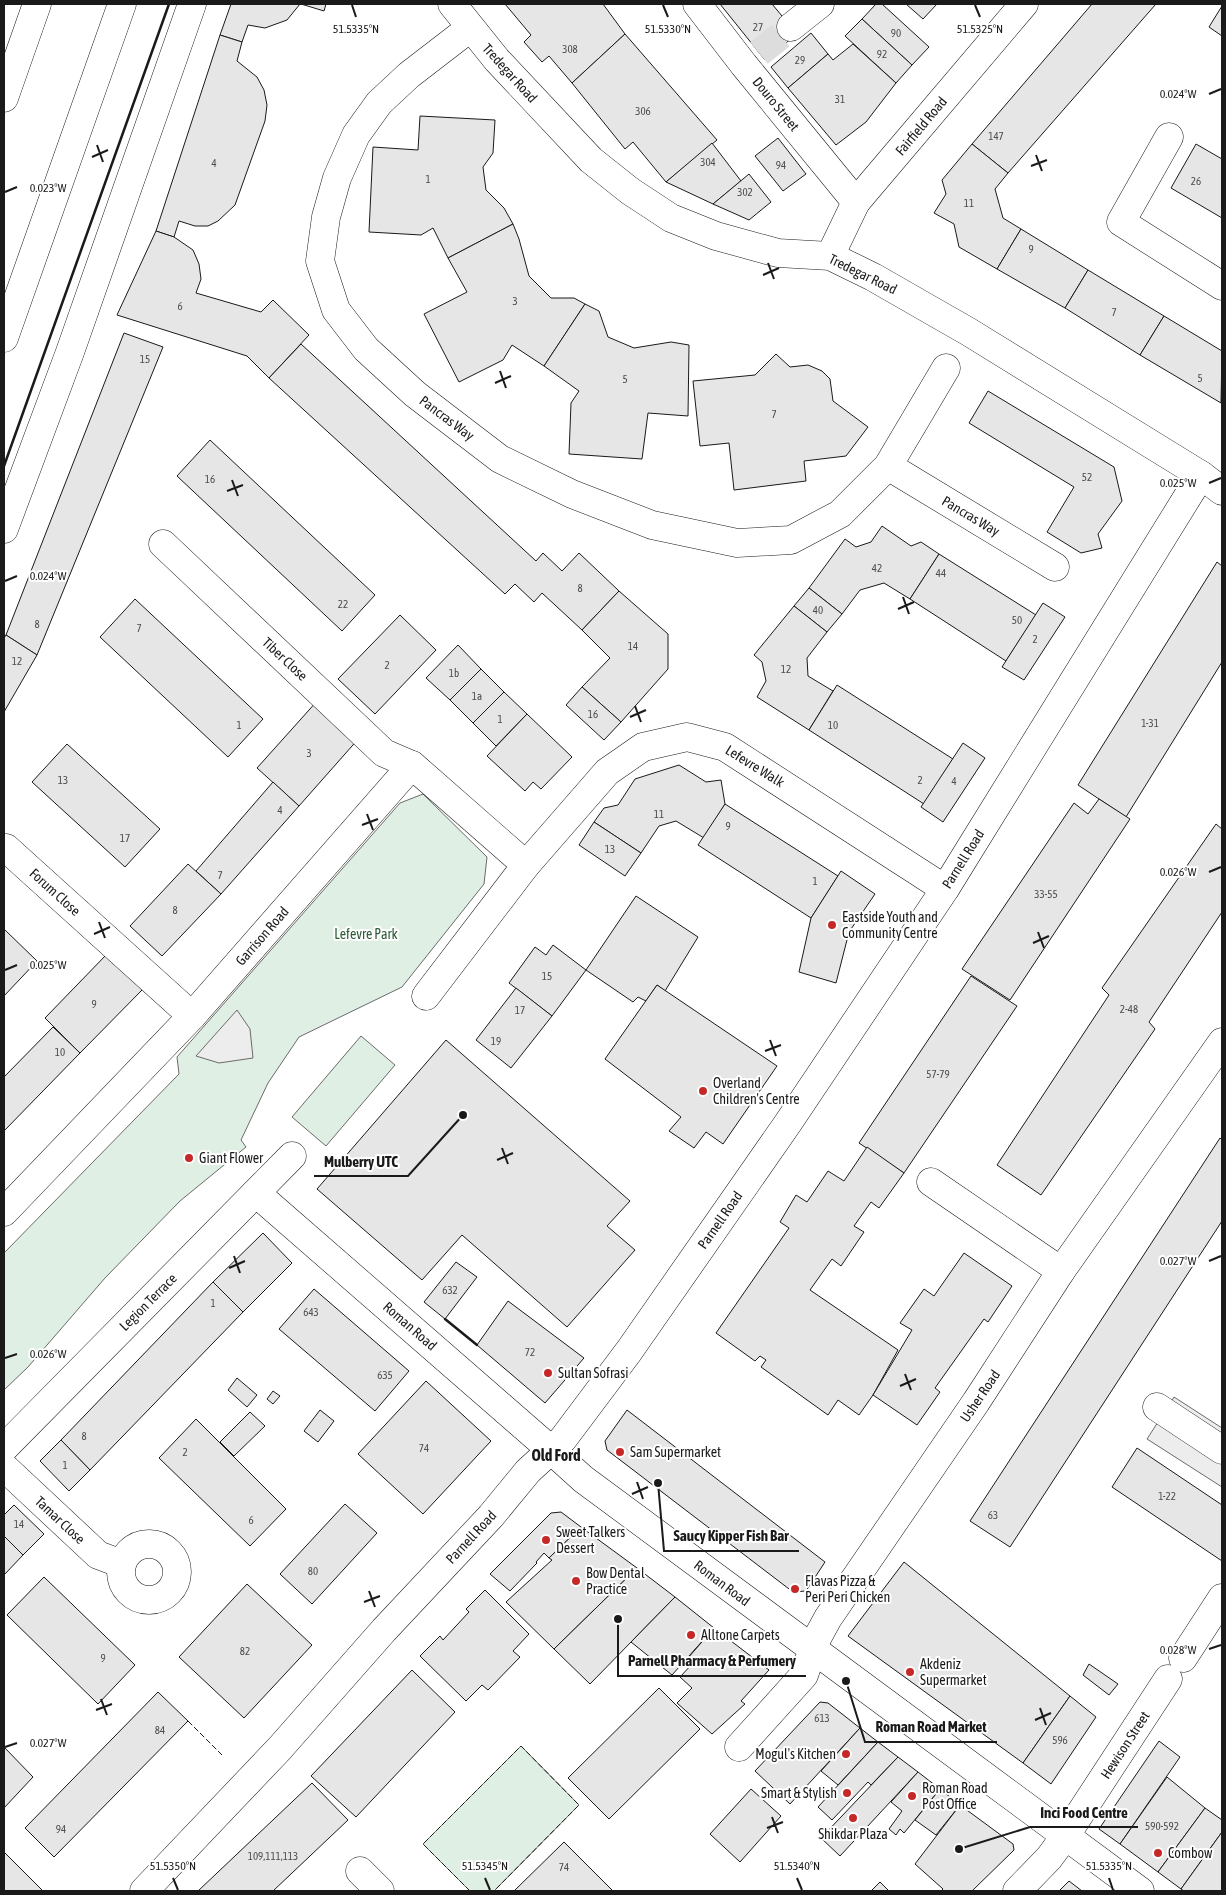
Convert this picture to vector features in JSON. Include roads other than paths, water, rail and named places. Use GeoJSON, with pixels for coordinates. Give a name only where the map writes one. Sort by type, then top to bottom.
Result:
{"type":"FeatureCollection","features":[{"type":"Feature","properties":{"kind":"main road"},"geometry":{"type":"LineString","coordinates":[[4,98],[37,4]]}},
{"type":"Feature","properties":{"kind":"main road"},"geometry":{"type":"LineString","coordinates":[[4,338],[122,4]]}},
{"type":"Feature","properties":{"kind":"main road"},"geometry":{"type":"LineString","coordinates":[[4,529],[74,342],[192,4]]}},
{"type":"Feature","properties":{"kind":"main road","name":"Tredegar Road"},"geometry":{"type":"LineString","coordinates":[[452,4],[497,60],[591,160],[630,191],[671,218],[716,236],[778,253],[830,256],[873,277],[969,332],[1201,475],[1222,491]]}},
{"type":"Feature","properties":{"kind":"main road","name":"Douro Street"},"geometry":{"type":"LineString","coordinates":[[697,4],[752,59],[856,202]]}},
{"type":"Feature","properties":{"kind":"main road"},"geometry":{"type":"LineString","coordinates":[[792,27],[820,4]]}},
{"type":"Feature","properties":{"kind":"main road","name":"Fairfield Road"},"geometry":{"type":"LineString","coordinates":[[830,256],[856,202],[1024,4]]}},
{"type":"Feature","properties":{"kind":"main road","name":"Pancras Way"},"geometry":{"type":"LineString","coordinates":[[470,28],[409,74],[379,103],[356,135],[337,178],[326,217],[320,261],[336,310],[366,349],[415,394],[500,459],[572,494],[652,526],[736,542],[791,540],[840,514],[888,466],[946,368]]}},
{"type":"Feature","properties":{"kind":"main road"},"geometry":{"type":"LineString","coordinates":[[1169,137],[1121,222],[1222,286]]}},
{"type":"Feature","properties":{"kind":"main road","name":"Pancras Way"},"geometry":{"type":"LineString","coordinates":[[888,466],[1055,567]]}},
{"type":"Feature","properties":{"kind":"main road","name":"Parnell Road"},"geometry":{"type":"LineString","coordinates":[[144,1891],[280,1748],[384,1630],[491,1516],[528,1471],[563,1439],[635,1343],[788,1123],[945,889],[1201,475]]}},
{"type":"Feature","properties":{"kind":"main road","name":"Tiber Close"},"geometry":{"type":"LineString","coordinates":[[163,544],[384,753],[412,765]]}},
{"type":"Feature","properties":{"kind":"main road","name":"Lefevre Walk"},"geometry":{"type":"LineString","coordinates":[[426,996],[526,865],[607,772],[643,747],[688,737],[725,746],[945,889]]}},
{"type":"Feature","properties":{"kind":"main road"},"geometry":{"type":"LineString","coordinates":[[412,765],[526,865]]}},
{"type":"Feature","properties":{"kind":"main road","name":"Garrison Road"},"geometry":{"type":"LineString","coordinates":[[4,1212],[192,1016],[412,765]]}},
{"type":"Feature","properties":{"kind":"main road","name":"Forum Close"},"geometry":{"type":"LineString","coordinates":[[6,848],[192,1016]]}},
{"type":"Feature","properties":{"kind":"main road","name":"Usher Road"},"geometry":{"type":"LineString","coordinates":[[739,1747],[804,1675],[814,1651],[816,1640],[828,1618],[976,1402],[1061,1271],[1222,1042]]}},
{"type":"Feature","properties":{"kind":"main road","name":"Legion Terrace"},"geometry":{"type":"LineString","coordinates":[[4,1448],[292,1156]]}},
{"type":"Feature","properties":{"kind":"main road"},"geometry":{"type":"LineString","coordinates":[[931,1182],[1061,1271]]}},
{"type":"Feature","properties":{"kind":"main road","name":"Roman Road"},"geometry":{"type":"LineString","coordinates":[[256,1193],[583,1479],[1140,1891]]}},
{"type":"Feature","properties":{"kind":"main road"},"geometry":{"type":"LineString","coordinates":[[1157,1407],[1222,1450]]}},
{"type":"Feature","properties":{"kind":"main road","name":"Tamar Close"},"geometry":{"type":"LineString","coordinates":[[4,1467],[98,1556],[122,1564]]}},
{"type":"Feature","properties":{"kind":"main road","name":"Hewison Street"},"geometry":{"type":"LineString","coordinates":[[1017,1891],[1048,1858],[1066,1835],[1222,1598]]}},
{"type":"Feature","properties":{"kind":"main road"},"geometry":{"type":"LineString","coordinates":[[360,1871],[380,1891]]}},
{"type":"Feature","properties":{"kind":"tunnel"},"geometry":{"type":"LineString","coordinates":[[759,53],[791,27]]}},
{"type":"Feature","properties":{"kind":"place","name":"Eastside Youth and Community Centre"},"geometry":{"type":"Point","coordinates":[832,925]}},
{"type":"Feature","properties":{"kind":"place","name":"Overland Children's Centre"},"geometry":{"type":"Point","coordinates":[703,1091]}},
{"type":"Feature","properties":{"kind":"place","name":"Mulberry UTC"},"geometry":{"type":"Point","coordinates":[463,1115]}},
{"type":"Feature","properties":{"kind":"place","name":"Giant Flower"},"geometry":{"type":"Point","coordinates":[189,1158]}},
{"type":"Feature","properties":{"kind":"place","name":"Sultan Sofrasi"},"geometry":{"type":"Point","coordinates":[548,1373]}},
{"type":"Feature","properties":{"kind":"place","name":"Sam Supermarket"},"geometry":{"type":"Point","coordinates":[620,1452]}},
{"type":"Feature","properties":{"kind":"place","name":"Saucy Kipper Fish Bar"},"geometry":{"type":"Point","coordinates":[658,1483]}},
{"type":"Feature","properties":{"kind":"place","name":"Sweet Talkers Dessert"},"geometry":{"type":"Point","coordinates":[546,1540]}},
{"type":"Feature","properties":{"kind":"place","name":"Bow Dental Practice"},"geometry":{"type":"Point","coordinates":[576,1581]}},
{"type":"Feature","properties":{"kind":"place","name":"Flavas Pizza & Peri Peri Chicken"},"geometry":{"type":"Point","coordinates":[795,1589]}},
{"type":"Feature","properties":{"kind":"place","name":"Parnell Pharmacy & Perfumery"},"geometry":{"type":"Point","coordinates":[618,1619]}},
{"type":"Feature","properties":{"kind":"place","name":"Alltone Carpets"},"geometry":{"type":"Point","coordinates":[691,1635]}},
{"type":"Feature","properties":{"kind":"place","name":"Akdeniz Supermarket"},"geometry":{"type":"Point","coordinates":[910,1672]}},
{"type":"Feature","properties":{"kind":"place","name":"Roman Road Market"},"geometry":{"type":"Point","coordinates":[846,1681]}},
{"type":"Feature","properties":{"kind":"place","name":"Mogul's Kitchen"},"geometry":{"type":"Point","coordinates":[846,1754]}},
{"type":"Feature","properties":{"kind":"place","name":"Smart & Stylish"},"geometry":{"type":"Point","coordinates":[847,1793]}},
{"type":"Feature","properties":{"kind":"place","name":"Roman Road Post Office"},"geometry":{"type":"Point","coordinates":[912,1796]}},
{"type":"Feature","properties":{"kind":"place","name":"Shikdar Plaza"},"geometry":{"type":"Point","coordinates":[853,1818]}},
{"type":"Feature","properties":{"kind":"place","name":"Inci Food Centre"},"geometry":{"type":"Point","coordinates":[959,1849]}},
{"type":"Feature","properties":{"kind":"place","name":"Combow"},"geometry":{"type":"Point","coordinates":[1158,1853]}},
{"type":"Feature","properties":{"kind":"district","name":"Old Ford"},"geometry":{"type":"Point","coordinates":[556,1455]}},
{"type":"Feature","properties":{"kind":"park label","name":"Lefevre Park"},"geometry":{"type":"Point","coordinates":[366,934]}}]}
